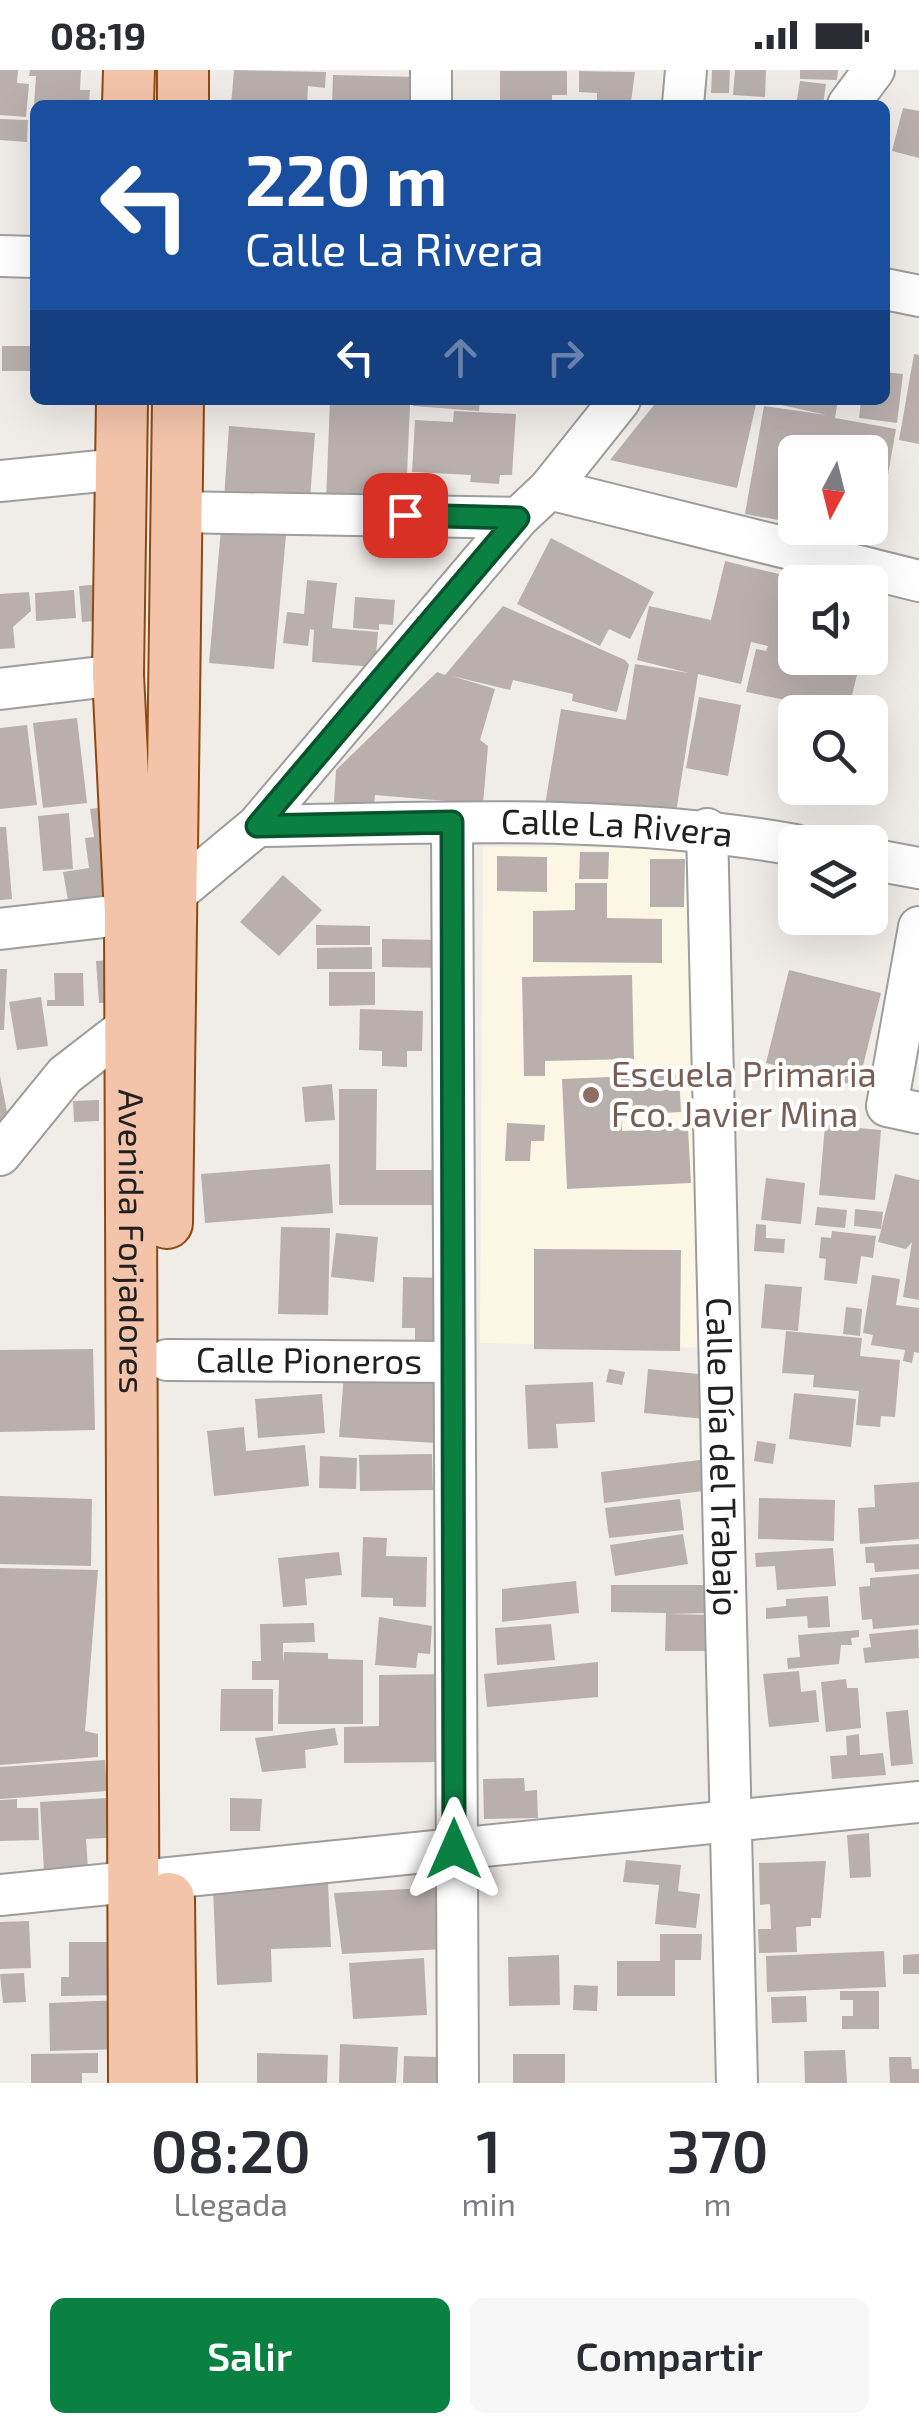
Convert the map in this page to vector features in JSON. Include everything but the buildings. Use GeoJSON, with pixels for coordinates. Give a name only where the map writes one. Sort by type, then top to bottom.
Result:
{"type":"FeatureCollection","features":[{"type":"Feature","properties":{"kind":"main road"},"geometry":{"type":"LineString","coordinates":[[128,100],[129,70]]}},
{"type":"Feature","properties":{"kind":"main road"},"geometry":{"type":"LineString","coordinates":[[183,70],[183,100]]}},
{"type":"Feature","properties":{"kind":"main road","name":"Avenida Forjadores"},"geometry":{"type":"LineString","coordinates":[[122,405],[118,675],[149,907],[166,1360],[152,1879],[134,2083]]}},
{"type":"Feature","properties":{"kind":"main road","name":"Avenida Forjadores"},"geometry":{"type":"LineString","coordinates":[[171,2083],[152,1879],[132,1024],[149,907],[176,512],[178,405]]}},
{"type":"Feature","properties":{"kind":"street"},"geometry":{"type":"LineString","coordinates":[[431,100],[432,70]]}},
{"type":"Feature","properties":{"kind":"street"},"geometry":{"type":"LineString","coordinates":[[683,100],[686,70]]}},
{"type":"Feature","properties":{"kind":"street"},"geometry":{"type":"LineString","coordinates":[[852,100],[874,70]]}},
{"type":"Feature","properties":{"kind":"street"},"geometry":{"type":"LineString","coordinates":[[0,256],[30,256]]}},
{"type":"Feature","properties":{"kind":"street"},"geometry":{"type":"LineString","coordinates":[[890,291],[919,296]]}},
{"type":"Feature","properties":{"kind":"street"},"geometry":{"type":"LineString","coordinates":[[0,929],[149,907],[257,826],[518,518],[549,489],[616,405]]}},
{"type":"Feature","properties":{"kind":"street"},"geometry":{"type":"LineString","coordinates":[[0,482],[120,468]]}},
{"type":"Feature","properties":{"kind":"street"},"geometry":{"type":"LineString","coordinates":[[549,489],[919,581]]}},
{"type":"Feature","properties":{"kind":"street"},"geometry":{"type":"LineString","coordinates":[[176,512],[518,518]]}},
{"type":"Feature","properties":{"kind":"street"},"geometry":{"type":"LineString","coordinates":[[0,689],[118,675]]}},
{"type":"Feature","properties":{"kind":"street"},"geometry":{"type":"LineString","coordinates":[[452,822],[458,2083]]}},
{"type":"Feature","properties":{"kind":"street","name":"Calle La Rivera"},"geometry":{"type":"LineString","coordinates":[[257,826],[452,822],[707,829],[778,843]]}},
{"type":"Feature","properties":{"kind":"street","name":"Calle Día del Trabajo"},"geometry":{"type":"LineString","coordinates":[[707,829],[734,1820],[737,2083]]}},
{"type":"Feature","properties":{"kind":"street"},"geometry":{"type":"LineString","coordinates":[[888,862],[919,868]]}},
{"type":"Feature","properties":{"kind":"street"},"geometry":{"type":"LineString","coordinates":[[903,1109],[919,928]]}},
{"type":"Feature","properties":{"kind":"street"},"geometry":{"type":"LineString","coordinates":[[0,1155],[55,1085],[132,1024]]}},
{"type":"Feature","properties":{"kind":"street","name":"Calle Pioneros"},"geometry":{"type":"LineString","coordinates":[[166,1360],[454,1362]]}},
{"type":"Feature","properties":{"kind":"street"},"geometry":{"type":"LineString","coordinates":[[0,1894],[919,1802]]}},
{"type":"Feature","properties":{"kind":"shaded area","name":"Escuela Primaria Fco. Javier Mina"},"geometry":{"type":"Polygon","coordinates":[[[483,847],[690,847],[711,1348],[480,1343],[483,847]]]}},
{"type":"Feature","properties":{"kind":"place","name":"Escuela Primaria Fco. Javier Mina"},"geometry":{"type":"Point","coordinates":[591,1095]}},
{"type":"Feature","properties":{"kind":"route"},"geometry":{"type":"LineString","coordinates":[[405,515],[518,518],[257,826],[452,822],[454,1849]]}}]}
